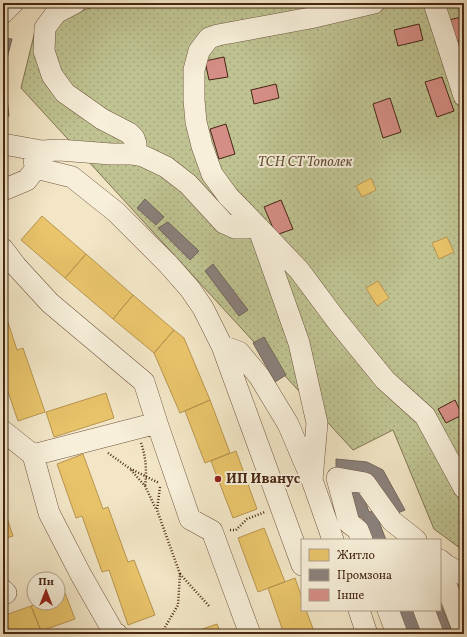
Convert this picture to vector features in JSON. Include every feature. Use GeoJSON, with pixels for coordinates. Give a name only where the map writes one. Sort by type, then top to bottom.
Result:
{"type":"FeatureCollection","features":[{"type":"Feature","properties":{"kind":"street"},"geometry":{"type":"LineString","coordinates":[[3,12],[13,3]]}},
{"type":"Feature","properties":{"kind":"street"},"geometry":{"type":"LineString","coordinates":[[75,3],[56,13],[45,28],[44,51],[52,75],[65,93],[102,119],[129,133],[134,138],[136,144],[135,149],[131,154]]}},
{"type":"Feature","properties":{"kind":"street"},"geometry":{"type":"LineString","coordinates":[[374,3],[310,18],[208,38],[199,51],[194,70],[196,122],[202,146],[212,174],[228,196],[299,270],[336,321],[385,380],[425,416],[464,488]]}},
{"type":"Feature","properties":{"kind":"street"},"geometry":{"type":"LineString","coordinates":[[434,3],[464,96]]}},
{"type":"Feature","properties":{"kind":"street"},"geometry":{"type":"LineString","coordinates":[[3,144],[39,159],[72,177],[116,212],[168,264],[204,308],[222,346],[301,562]]}},
{"type":"Feature","properties":{"kind":"street"},"geometry":{"type":"LineString","coordinates":[[3,190],[27,180],[39,159],[59,150],[131,154],[143,156],[166,167],[188,184],[224,223],[235,228],[258,227]]}},
{"type":"Feature","properties":{"kind":"street"},"geometry":{"type":"LineString","coordinates":[[258,227],[299,343],[317,422],[312,480]]}},
{"type":"Feature","properties":{"kind":"street"},"geometry":{"type":"LineString","coordinates":[[3,249],[16,266],[50,303],[144,382],[150,424],[190,519],[212,531],[250,634]]}},
{"type":"Feature","properties":{"kind":"street"},"geometry":{"type":"LineString","coordinates":[[222,346],[239,352],[259,376],[288,424],[312,480],[333,539]]}},
{"type":"Feature","properties":{"kind":"street"},"geometry":{"type":"LineString","coordinates":[[33,455],[150,424]]}},
{"type":"Feature","properties":{"kind":"street"},"geometry":{"type":"LineString","coordinates":[[3,431],[33,455],[49,513],[85,581],[114,632],[117,634]]}},
{"type":"Feature","properties":{"kind":"street"},"geometry":{"type":"LineString","coordinates":[[362,539],[358,530],[349,523],[337,478],[365,483],[395,530],[414,539]]}},
{"type":"Feature","properties":{"kind":"street"},"geometry":{"type":"LineString","coordinates":[[441,561],[464,575]]}},
{"type":"Feature","properties":{"kind":"street"},"geometry":{"type":"LineString","coordinates":[[441,572],[464,632]]}},
{"type":"Feature","properties":{"kind":"street"},"geometry":{"type":"LineString","coordinates":[[3,590],[6,593],[3,594]]}},
{"type":"Feature","properties":{"kind":"street"},"geometry":{"type":"LineString","coordinates":[[359,611],[367,634]]}},
{"type":"Feature","properties":{"kind":"street"},"geometry":{"type":"LineString","coordinates":[[388,611],[397,634]]}},
{"type":"Feature","properties":{"kind":"street"},"geometry":{"type":"LineString","coordinates":[[424,611],[433,634]]}},
{"type":"Feature","properties":{"kind":"path"},"geometry":{"type":"LineString","coordinates":[[145,486],[146,477],[144,453],[141,441],[150,424]]}},
{"type":"Feature","properties":{"kind":"path"},"geometry":{"type":"LineString","coordinates":[[90,440],[129,468],[161,484],[157,510]]}},
{"type":"Feature","properties":{"kind":"path"},"geometry":{"type":"LineString","coordinates":[[129,468],[145,486],[157,510],[180,574],[209,606]]}},
{"type":"Feature","properties":{"kind":"path"},"geometry":{"type":"LineString","coordinates":[[212,531],[236,530],[247,519],[280,505]]}},
{"type":"Feature","properties":{"kind":"path"},"geometry":{"type":"LineString","coordinates":[[161,634],[178,605],[180,574]]}},
{"type":"Feature","properties":{"kind":"green space","name":"ТСН СТ Тополек"},"geometry":{"type":"Polygon","coordinates":[[[104,3],[464,3],[464,551],[434,529],[393,430],[353,450],[21,88],[36,27],[104,3]]]}},
{"type":"Feature","properties":{"kind":"building: Житло"},"geometry":{"type":"Polygon","coordinates":[[[371,178],[376,190],[362,197],[356,186],[371,178]]]}},
{"type":"Feature","properties":{"kind":"building: Житло"},"geometry":{"type":"Polygon","coordinates":[[[42,216],[86,254],[65,278],[21,240],[42,216]]]}},
{"type":"Feature","properties":{"kind":"building: Житло"},"geometry":{"type":"Polygon","coordinates":[[[447,237],[454,252],[439,259],[432,243],[447,237]]]}},
{"type":"Feature","properties":{"kind":"building: Житло"},"geometry":{"type":"Polygon","coordinates":[[[86,254],[133,295],[113,319],[65,278],[86,254]]]}},
{"type":"Feature","properties":{"kind":"building: Житло"},"geometry":{"type":"Polygon","coordinates":[[[378,281],[389,298],[377,306],[366,288],[378,281]]]}},
{"type":"Feature","properties":{"kind":"building: Житло"},"geometry":{"type":"Polygon","coordinates":[[[133,295],[174,330],[154,353],[113,319],[133,295]]]}},
{"type":"Feature","properties":{"kind":"building: Житло"},"geometry":{"type":"Polygon","coordinates":[[[3,307],[17,350],[23,348],[45,412],[18,421],[3,377],[3,307]]]}},
{"type":"Feature","properties":{"kind":"building: Житло"},"geometry":{"type":"Polygon","coordinates":[[[174,330],[184,338],[210,400],[180,413],[154,353],[174,330]]]}},
{"type":"Feature","properties":{"kind":"building: Житло"},"geometry":{"type":"Polygon","coordinates":[[[106,393],[114,418],[54,437],[46,412],[106,393]]]}},
{"type":"Feature","properties":{"kind":"building: Житло"},"geometry":{"type":"Polygon","coordinates":[[[210,400],[230,453],[205,463],[185,411],[210,400]]]}},
{"type":"Feature","properties":{"kind":"building: Житло"},"geometry":{"type":"Polygon","coordinates":[[[236,451],[257,509],[233,518],[211,461],[236,451]]]}},
{"type":"Feature","properties":{"kind":"building: Житло"},"geometry":{"type":"Polygon","coordinates":[[[83,454],[103,509],[108,507],[128,562],[134,560],[155,615],[128,625],[109,570],[102,572],[82,516],[76,518],[57,464],[83,454]]]}},
{"type":"Feature","properties":{"kind":"building: Житло"},"geometry":{"type":"Polygon","coordinates":[[[3,506],[13,536],[3,539],[3,506]]]}},
{"type":"Feature","properties":{"kind":"building: Житло"},"geometry":{"type":"Polygon","coordinates":[[[264,528],[285,582],[258,592],[238,538],[264,528]]]}},
{"type":"Feature","properties":{"kind":"building: Житло"},"geometry":{"type":"Polygon","coordinates":[[[295,578],[301,595],[301,611],[306,611],[315,634],[284,634],[268,588],[295,578]]]}},
{"type":"Feature","properties":{"kind":"building: Житло"},"geometry":{"type":"Polygon","coordinates":[[[66,596],[75,619],[41,631],[33,611],[66,611],[66,596]]]}},
{"type":"Feature","properties":{"kind":"building: Житло"},"geometry":{"type":"Polygon","coordinates":[[[26,608],[26,611],[33,611],[41,631],[33,634],[3,634],[3,616],[26,608]]]}},
{"type":"Feature","properties":{"kind":"building: Житло"},"geometry":{"type":"Polygon","coordinates":[[[217,624],[221,634],[191,633],[217,624]]]}},
{"type":"Feature","properties":{"kind":"building: Промзона"},"geometry":{"type":"Polygon","coordinates":[[[3,38],[12,39],[4,70],[9,116],[3,117],[3,38]]]}},
{"type":"Feature","properties":{"kind":"building: Промзона"},"geometry":{"type":"Polygon","coordinates":[[[145,199],[164,217],[156,225],[137,208],[145,199]]]}},
{"type":"Feature","properties":{"kind":"building: Промзона"},"geometry":{"type":"Polygon","coordinates":[[[168,222],[199,251],[190,260],[158,228],[168,222]]]}},
{"type":"Feature","properties":{"kind":"building: Промзона"},"geometry":{"type":"Polygon","coordinates":[[[213,264],[248,310],[239,316],[205,271],[213,264]]]}},
{"type":"Feature","properties":{"kind":"building: Промзона"},"geometry":{"type":"Polygon","coordinates":[[[264,337],[286,375],[275,382],[253,343],[264,337]]]}},
{"type":"Feature","properties":{"kind":"building: Промзона"},"geometry":{"type":"Polygon","coordinates":[[[336,459],[367,462],[383,470],[405,510],[393,515],[336,471],[336,459]]]}},
{"type":"Feature","properties":{"kind":"building: Промзона"},"geometry":{"type":"Polygon","coordinates":[[[360,486],[369,512],[375,511],[386,539],[371,539],[362,517],[356,518],[347,490],[360,486]]]}},
{"type":"Feature","properties":{"kind":"building: Промзона"},"geometry":{"type":"Polygon","coordinates":[[[464,583],[464,613],[454,587],[464,583]]]}},
{"type":"Feature","properties":{"kind":"building: Промзона"},"geometry":{"type":"Polygon","coordinates":[[[441,604],[453,634],[440,634],[431,611],[441,611],[441,604]]]}},
{"type":"Feature","properties":{"kind":"building: Промзона"},"geometry":{"type":"Polygon","coordinates":[[[397,611],[413,611],[422,634],[406,634],[397,611]]]}},
{"type":"Feature","properties":{"kind":"building: Інше"},"geometry":{"type":"Polygon","coordinates":[[[461,17],[464,27],[464,40],[455,42],[449,20],[461,17]]]}},
{"type":"Feature","properties":{"kind":"building: Інше"},"geometry":{"type":"Polygon","coordinates":[[[419,24],[423,40],[398,46],[394,30],[419,24]]]}},
{"type":"Feature","properties":{"kind":"building: Інше"},"geometry":{"type":"Polygon","coordinates":[[[224,57],[228,77],[209,80],[205,61],[224,57]]]}},
{"type":"Feature","properties":{"kind":"building: Інше"},"geometry":{"type":"Polygon","coordinates":[[[442,77],[454,111],[437,117],[425,82],[442,77]]]}},
{"type":"Feature","properties":{"kind":"building: Інше"},"geometry":{"type":"Polygon","coordinates":[[[276,84],[279,98],[254,104],[251,90],[276,84]]]}},
{"type":"Feature","properties":{"kind":"building: Інше"},"geometry":{"type":"Polygon","coordinates":[[[390,98],[401,132],[383,138],[373,104],[390,98]]]}},
{"type":"Feature","properties":{"kind":"building: Інше"},"geometry":{"type":"Polygon","coordinates":[[[226,124],[235,154],[219,159],[210,129],[226,124]]]}},
{"type":"Feature","properties":{"kind":"building: Інше"},"geometry":{"type":"Polygon","coordinates":[[[281,200],[293,229],[276,235],[264,207],[281,200]]]}},
{"type":"Feature","properties":{"kind":"building: Інше"},"geometry":{"type":"Polygon","coordinates":[[[455,400],[462,415],[446,423],[438,409],[455,400]]]}},
{"type":"Feature","properties":{"kind":"place","name":"ИП Иванус"},"geometry":{"type":"Point","coordinates":[218,479]}}]}
